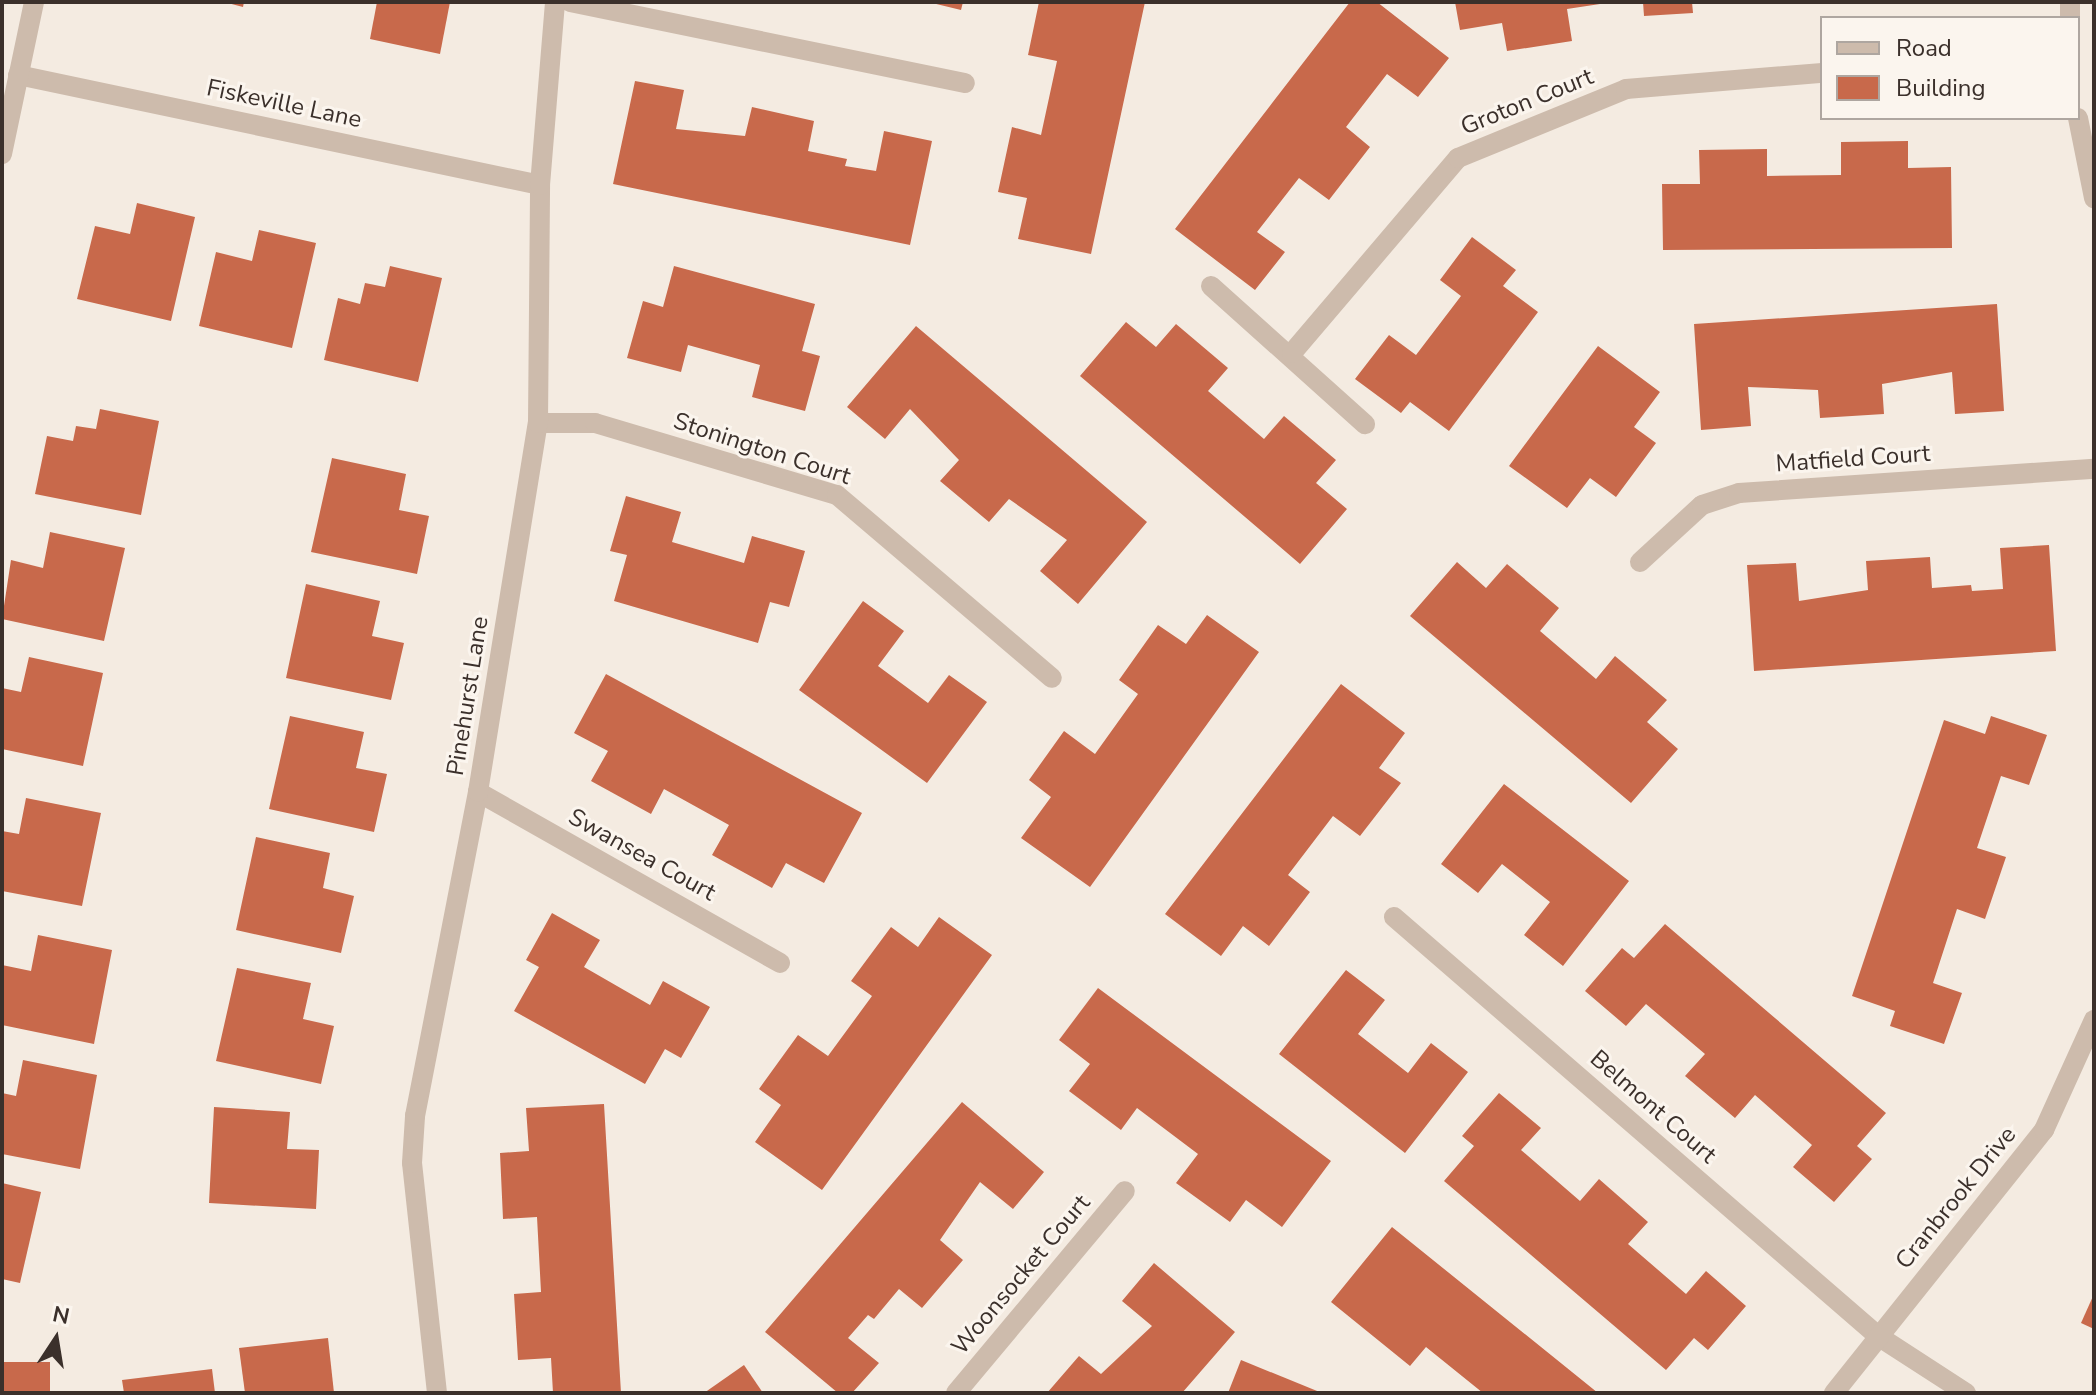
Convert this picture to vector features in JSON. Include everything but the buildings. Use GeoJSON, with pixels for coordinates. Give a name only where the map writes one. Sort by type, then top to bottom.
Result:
{"type":"FeatureCollection","features":[{"type":"Feature","properties":{"kind":"street"},"geometry":{"type":"LineString","coordinates":[[2,154],[34,2]]}},
{"type":"Feature","properties":{"kind":"street","name":"Pinehurst Lane"},"geometry":{"type":"LineString","coordinates":[[437,1393],[412,1163],[478,792],[538,423],[540,185],[555,2]]}},
{"type":"Feature","properties":{"kind":"street"},"geometry":{"type":"LineString","coordinates":[[570,2],[965,83]]}},
{"type":"Feature","properties":{"kind":"street","name":"Groton Court"},"geometry":{"type":"LineString","coordinates":[[1292,353],[1458,158],[1626,89],[1820,73]]}},
{"type":"Feature","properties":{"kind":"street","name":"Fiskeville Lane"},"geometry":{"type":"LineString","coordinates":[[18,75],[540,185]]}},
{"type":"Feature","properties":{"kind":"street"},"geometry":{"type":"LineString","coordinates":[[2078,120],[2094,198]]}},
{"type":"Feature","properties":{"kind":"street"},"geometry":{"type":"LineString","coordinates":[[1211,286],[1292,353],[1365,424]]}},
{"type":"Feature","properties":{"kind":"street","name":"Stonington Court"},"geometry":{"type":"LineString","coordinates":[[538,423],[595,423],[837,495],[1052,678]]}},
{"type":"Feature","properties":{"kind":"street","name":"Matfield Court"},"geometry":{"type":"LineString","coordinates":[[1640,562],[1702,505],[1739,493],[2094,469]]}},
{"type":"Feature","properties":{"kind":"street","name":"Swansea Court"},"geometry":{"type":"LineString","coordinates":[[478,792],[780,963]]}},
{"type":"Feature","properties":{"kind":"street","name":"Belmont Court"},"geometry":{"type":"LineString","coordinates":[[1394,917],[1878,1336],[1966,1393]]}},
{"type":"Feature","properties":{"kind":"street","name":"Cranbrook Drive"},"geometry":{"type":"LineString","coordinates":[[1834,1393],[2044,1130],[2094,1020]]}},
{"type":"Feature","properties":{"kind":"street","name":"Woonsocket Court"},"geometry":{"type":"LineString","coordinates":[[956,1393],[1125,1191]]}}]}
